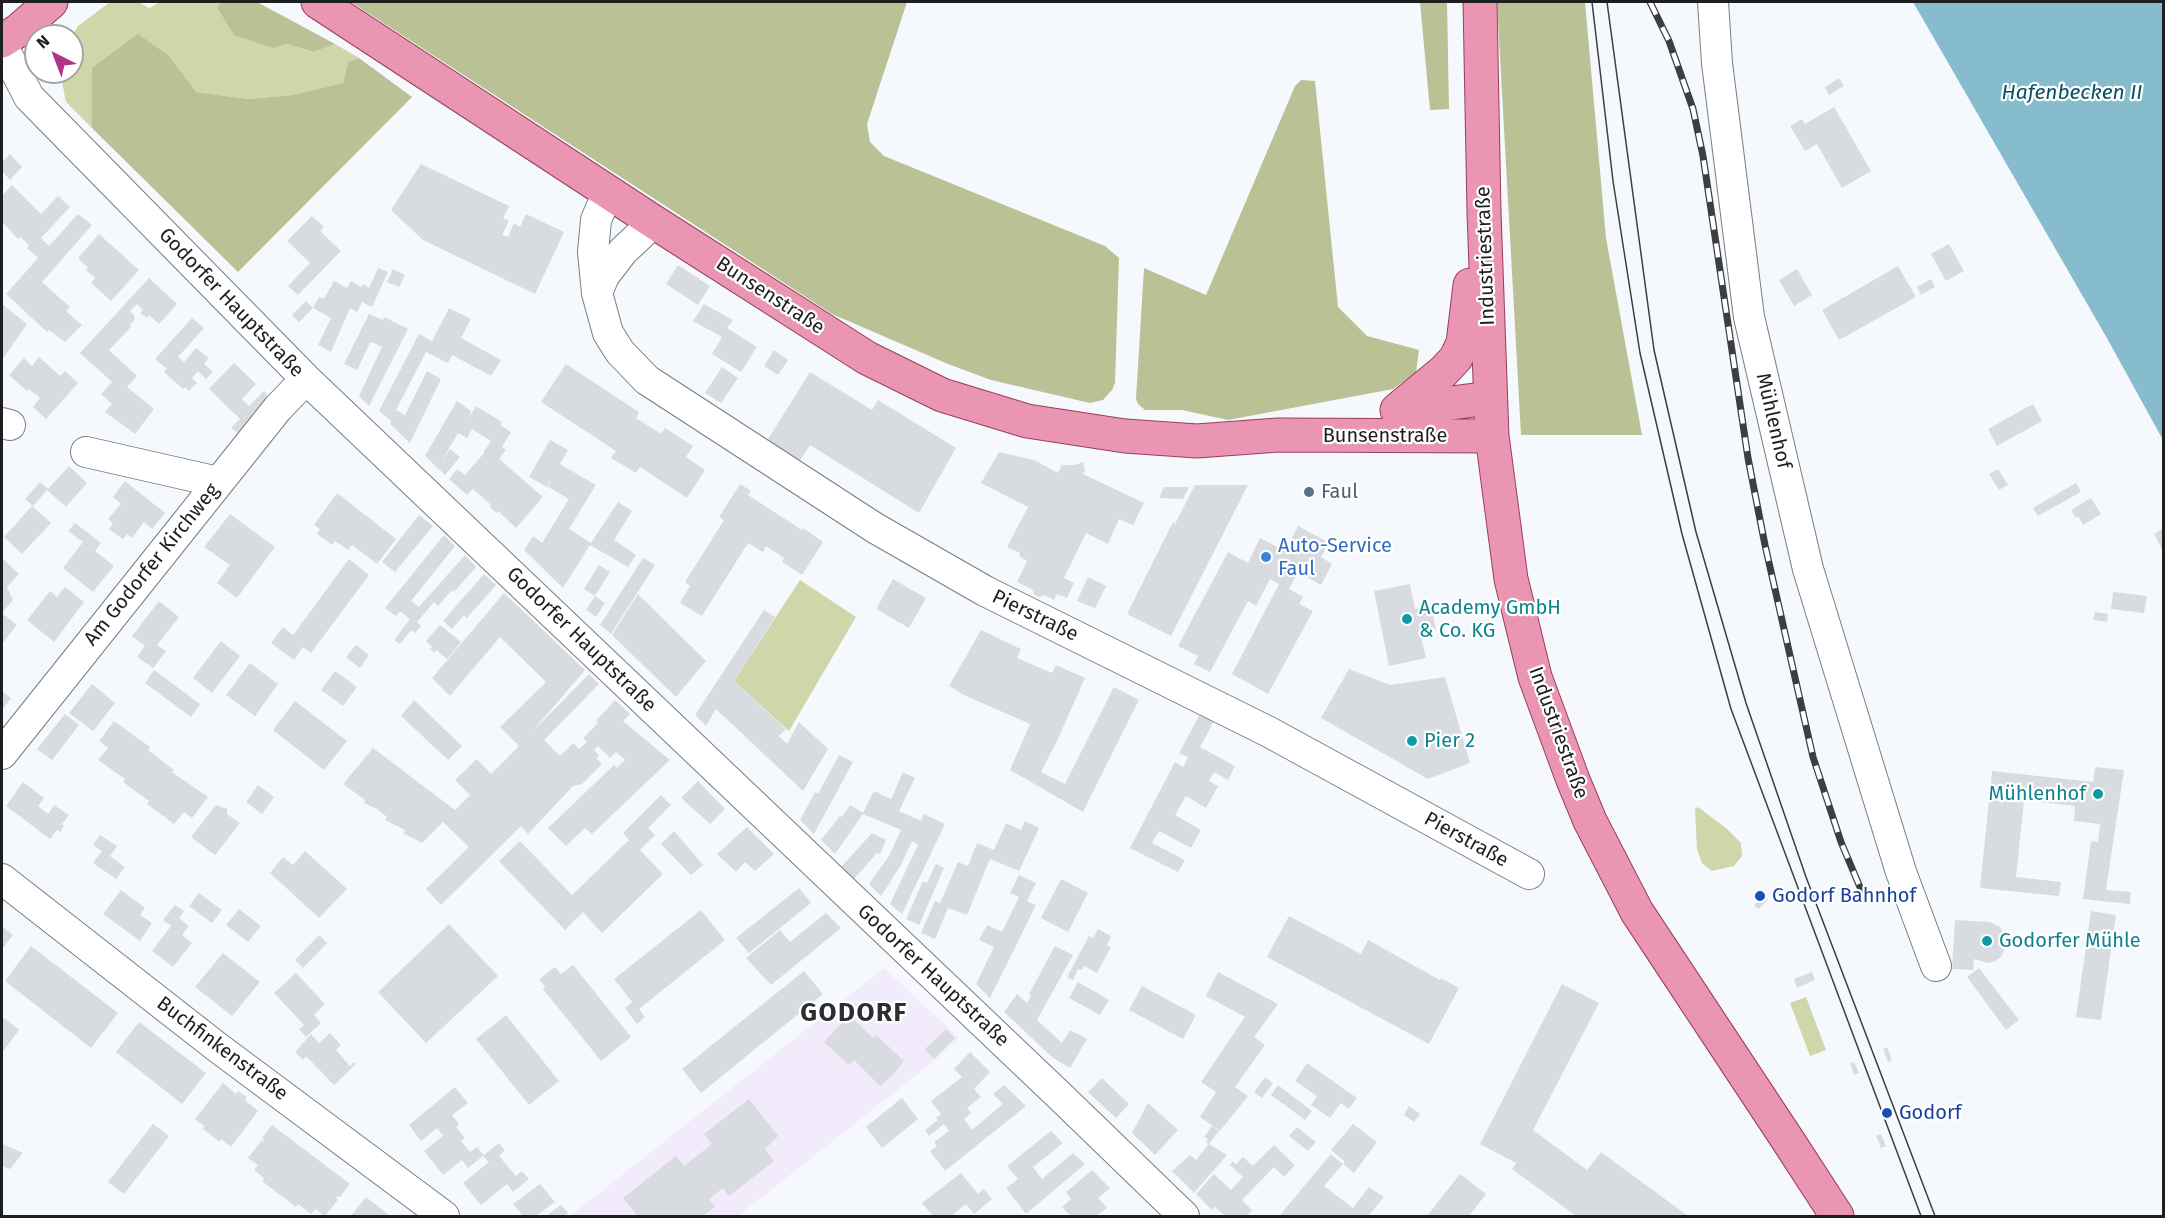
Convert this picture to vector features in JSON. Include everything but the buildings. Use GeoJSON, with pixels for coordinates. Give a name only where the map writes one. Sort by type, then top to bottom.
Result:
{"type":"FeatureCollection","features":[{"type":"Feature","properties":{"kind":"main road"},"geometry":{"type":"LineString","coordinates":[[2,43],[51,2]]}},
{"type":"Feature","properties":{"kind":"main road","name":"Bunsenstraße"},"geometry":{"type":"LineString","coordinates":[[318,2],[867,358],[942,395],[1027,421],[1125,436],[1197,441],[1278,435],[1492,436]]}},
{"type":"Feature","properties":{"kind":"main road","name":"Industriestraße"},"geometry":{"type":"LineString","coordinates":[[1480,2],[1484,212],[1492,436],[1511,579],[1533,666],[1573,780],[1590,821],[1637,912],[1837,1216]]}},
{"type":"Feature","properties":{"kind":"main road","name":"Bunsenstraße"},"geometry":{"type":"LineString","coordinates":[[1397,410],[1444,371],[1456,358],[1463,343],[1471,272],[1484,212]]}},
{"type":"Feature","properties":{"kind":"main road","name":"Bunsenstraße"},"geometry":{"type":"LineString","coordinates":[[1278,435],[1397,410],[1490,399]]}},
{"type":"Feature","properties":{"kind":"street","name":"Mühlenhof"},"geometry":{"type":"LineString","coordinates":[[1713,2],[1717,63],[1749,317],[1754,340],[1808,569],[1901,872],[1936,966]]}},
{"type":"Feature","properties":{"kind":"street","name":"Godorfer Hauptstraße"},"geometry":{"type":"LineString","coordinates":[[2,43],[28,96],[306,380],[451,515],[1184,1216]]}},
{"type":"Feature","properties":{"kind":"street","name":"Pierstraße"},"geometry":{"type":"LineString","coordinates":[[608,192],[596,220],[593,252],[597,293],[608,333],[620,352],[647,380],[875,528],[985,591],[1269,732],[1529,874]]}},
{"type":"Feature","properties":{"kind":"street"},"geometry":{"type":"LineString","coordinates":[[597,293],[604,276],[623,251],[654,222]]}},
{"type":"Feature","properties":{"kind":"street","name":"Am Godorfer Kirchweg"},"geometry":{"type":"LineString","coordinates":[[2,754],[278,408],[306,380]]}},
{"type":"Feature","properties":{"kind":"street"},"geometry":{"type":"LineString","coordinates":[[86,452],[218,482]]}},
{"type":"Feature","properties":{"kind":"street","name":"Buchfinkenstraße"},"geometry":{"type":"LineString","coordinates":[[2,879],[217,1047],[444,1216]]}},
{"type":"Feature","properties":{"kind":"shaded area"},"geometry":{"type":"Polygon","coordinates":[[[884,968],[959,1038],[934,1061],[738,1216],[570,1216],[884,968]]]}},
{"type":"Feature","properties":{"kind":"green space"},"geometry":{"type":"Polygon","coordinates":[[[110,2],[139,2],[149,8],[160,2],[221,2],[217,7],[273,48],[287,44],[314,52],[335,44],[359,58],[348,62],[343,83],[292,95],[248,99],[195,92],[169,56],[92,68],[92,128],[66,102],[62,84],[84,84],[84,24],[81,24],[110,2]]]}},
{"type":"Feature","properties":{"kind":"green space"},"geometry":{"type":"Polygon","coordinates":[[[221,2],[257,2],[335,44],[314,52],[287,44],[273,48],[234,35],[217,7],[221,2]]]}},
{"type":"Feature","properties":{"kind":"green space"},"geometry":{"type":"Polygon","coordinates":[[[351,2],[907,2],[867,124],[870,142],[884,156],[1105,246],[1119,258],[1115,383],[1112,390],[1103,400],[1090,403],[991,380],[832,314],[351,2]]]}},
{"type":"Feature","properties":{"kind":"green space"},"geometry":{"type":"Polygon","coordinates":[[[1420,2],[1447,2],[1449,109],[1430,110],[1420,2]]]}},
{"type":"Feature","properties":{"kind":"green space"},"geometry":{"type":"Polygon","coordinates":[[[1497,2],[1585,2],[1606,238],[1642,435],[1521,435],[1497,2]]]}},
{"type":"Feature","properties":{"kind":"green space"},"geometry":{"type":"Polygon","coordinates":[[[138,34],[169,56],[196,92],[248,99],[292,95],[343,83],[348,62],[359,58],[412,97],[238,272],[92,128],[92,68],[138,34]]]}},
{"type":"Feature","properties":{"kind":"green space"},"geometry":{"type":"Polygon","coordinates":[[[1301,80],[1315,81],[1338,307],[1367,336],[1419,350],[1416,373],[1393,389],[1228,420],[1182,410],[1145,410],[1136,399],[1144,268],[1206,295],[1295,86],[1301,80]]]}},
{"type":"Feature","properties":{"kind":"green space"},"geometry":{"type":"Polygon","coordinates":[[[800,580],[856,617],[789,731],[734,681],[800,580]]]}},
{"type":"Feature","properties":{"kind":"green space"},"geometry":{"type":"Polygon","coordinates":[[[1698,807],[1741,843],[1742,856],[1734,866],[1712,871],[1702,863],[1697,849],[1695,809],[1698,807]]]}},
{"type":"Feature","properties":{"kind":"green space"},"geometry":{"type":"Polygon","coordinates":[[[1806,997],[1826,1050],[1810,1056],[1790,1003],[1806,997]]]}},
{"type":"Feature","properties":{"kind":"water","name":"Hafenbecken II"},"geometry":{"type":"Polygon","coordinates":[[[1913,2],[2163,2],[2163,440],[2108,340],[1913,2]]]}},
{"type":"Feature","properties":{"kind":"tram line"},"geometry":{"type":"LineString","coordinates":[[1592,2],[1613,181],[1640,353],[1682,534],[1731,709],[1921,1216]]}},
{"type":"Feature","properties":{"kind":"tram line"},"geometry":{"type":"LineString","coordinates":[[1607,2],[1654,350],[1696,532],[1746,703],[1806,877],[1935,1216]]}},
{"type":"Feature","properties":{"kind":"railway"},"geometry":{"type":"LineString","coordinates":[[1650,2],[1669,41],[1693,109],[1703,156],[1748,458],[1765,545],[1813,757],[1841,842],[1862,892]]}},
{"type":"Feature","properties":{"kind":"place","name":"Faul"},"geometry":{"type":"Point","coordinates":[1309,492]}},
{"type":"Feature","properties":{"kind":"place","name":"Auto-Service Faul"},"geometry":{"type":"Point","coordinates":[1266,557]}},
{"type":"Feature","properties":{"kind":"place","name":"Academy GmbH & Co. KG"},"geometry":{"type":"Point","coordinates":[1407,619]}},
{"type":"Feature","properties":{"kind":"place","name":"Pier 2"},"geometry":{"type":"Point","coordinates":[1412,741]}},
{"type":"Feature","properties":{"kind":"place","name":"Mühlenhof"},"geometry":{"type":"Point","coordinates":[2098,794]}},
{"type":"Feature","properties":{"kind":"place","name":"Godorf Bahnhof"},"geometry":{"type":"Point","coordinates":[1760,896]}},
{"type":"Feature","properties":{"kind":"place","name":"Godorfer Mühle"},"geometry":{"type":"Point","coordinates":[1987,941]}},
{"type":"Feature","properties":{"kind":"place","name":"Godorf"},"geometry":{"type":"Point","coordinates":[1887,1113]}},
{"type":"Feature","properties":{"kind":"district","name":"GODORF"},"geometry":{"type":"Point","coordinates":[854,1014]}}]}
